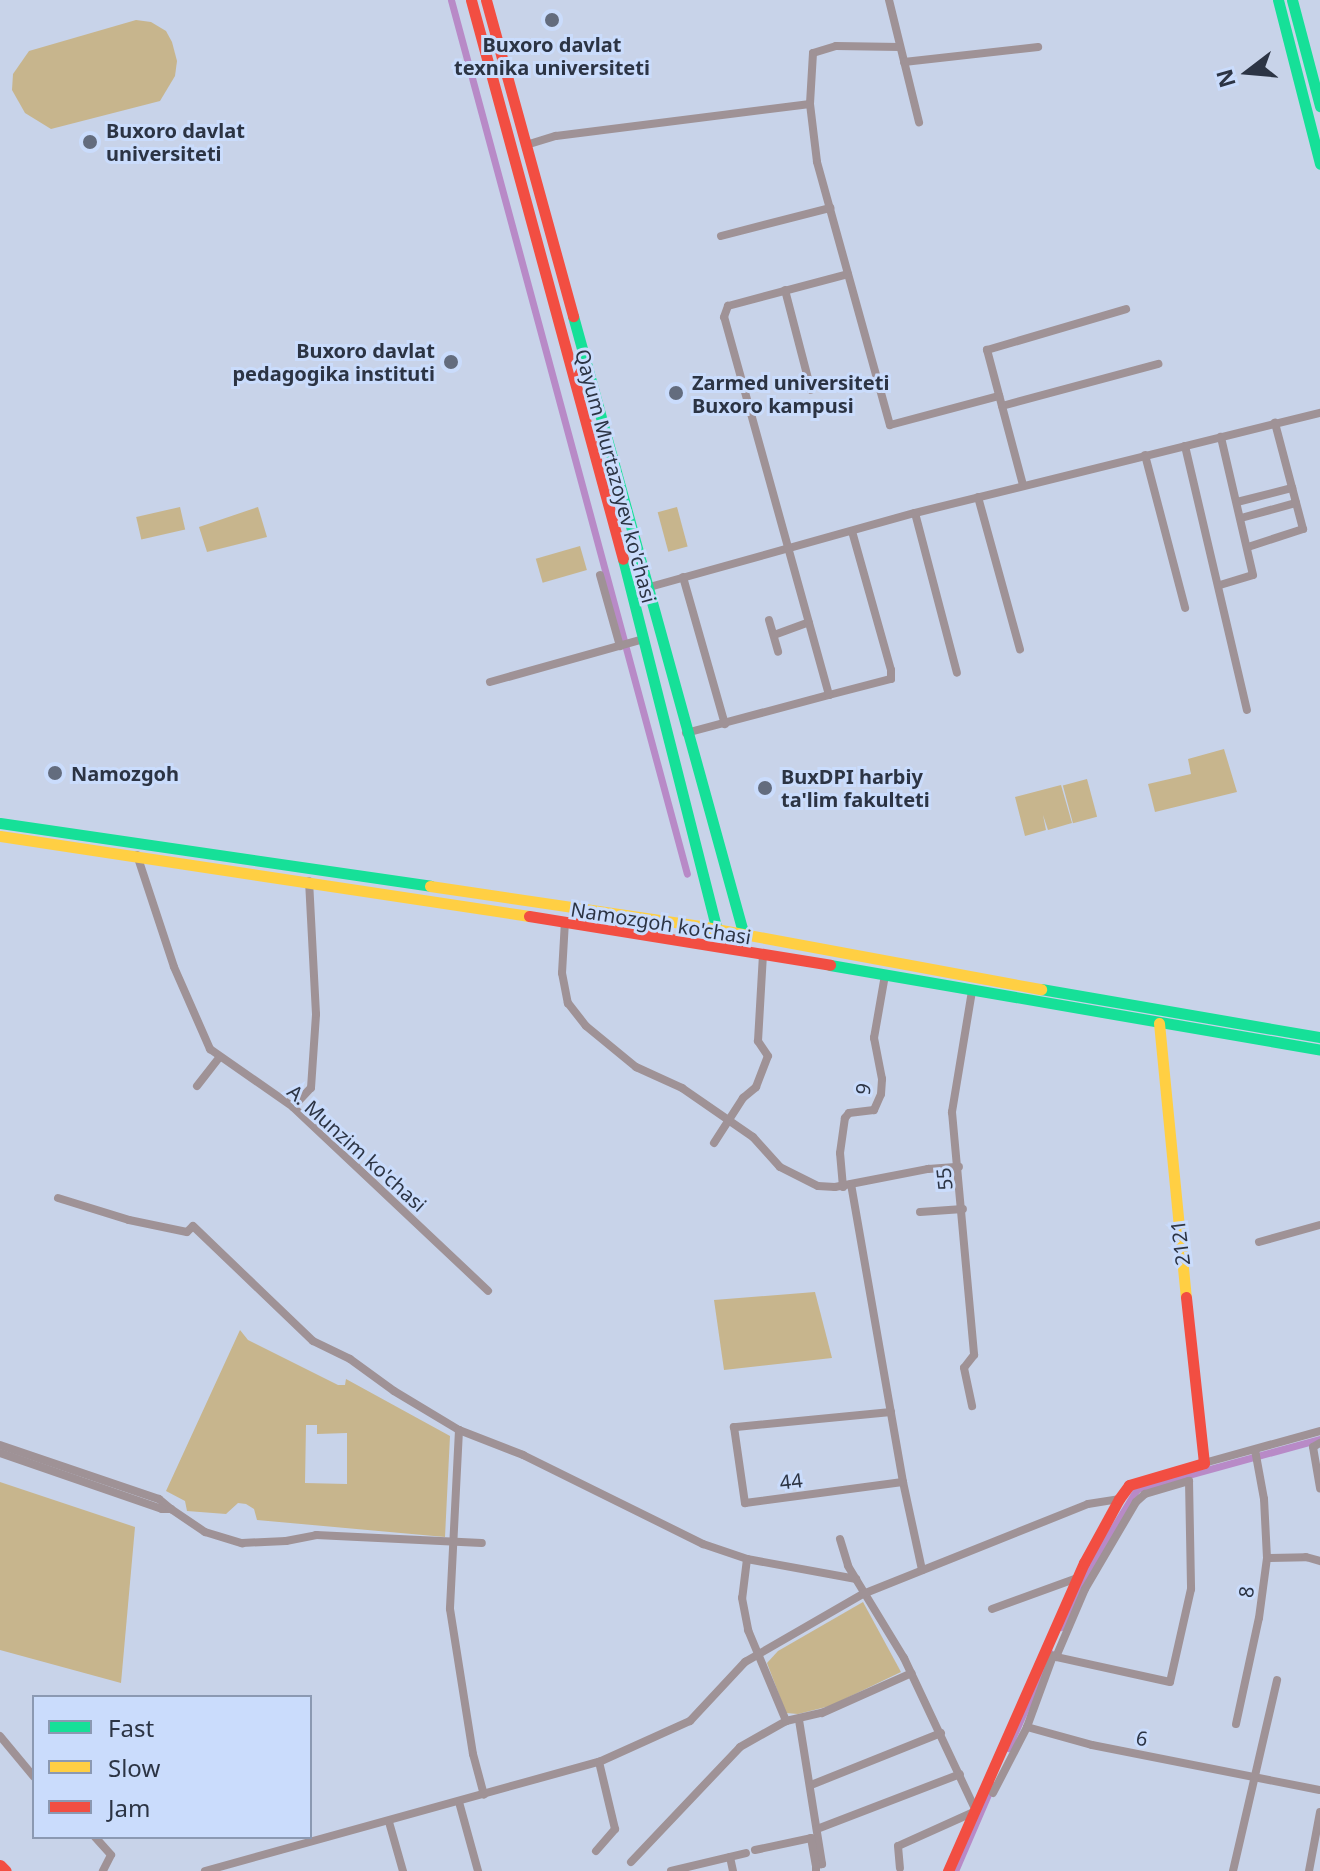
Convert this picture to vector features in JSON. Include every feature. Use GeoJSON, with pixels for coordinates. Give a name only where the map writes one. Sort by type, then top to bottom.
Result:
{"type":"FeatureCollection","features":[{"type":"Feature","properties":{"kind":"street","name":"Qayum Murtazoyev ko'chasi"},"geometry":{"type":"LineString","coordinates":[[471,0],[644,639],[719,945]]}},
{"type":"Feature","properties":{"kind":"street","name":"Qayum Murtazoyev ko'chasi"},"geometry":{"type":"LineString","coordinates":[[486,0],[748,951]]}},
{"type":"Feature","properties":{"kind":"street"},"geometry":{"type":"LineString","coordinates":[[889,0],[919,122]]}},
{"type":"Feature","properties":{"kind":"street"},"geometry":{"type":"LineString","coordinates":[[1278,0],[1320,164]]}},
{"type":"Feature","properties":{"kind":"street"},"geometry":{"type":"LineString","coordinates":[[1292,0],[1320,106]]}},
{"type":"Feature","properties":{"kind":"street"},"geometry":{"type":"LineString","coordinates":[[900,47],[836,46],[813,53],[810,104],[817,162],[890,425],[999,396]]}},
{"type":"Feature","properties":{"kind":"street"},"geometry":{"type":"LineString","coordinates":[[904,62],[1038,47]]}},
{"type":"Feature","properties":{"kind":"street"},"geometry":{"type":"LineString","coordinates":[[495,87],[509,83]]}},
{"type":"Feature","properties":{"kind":"street"},"geometry":{"type":"LineString","coordinates":[[526,145],[556,136],[810,104]]}},
{"type":"Feature","properties":{"kind":"street"},"geometry":{"type":"LineString","coordinates":[[501,110],[516,106]]}},
{"type":"Feature","properties":{"kind":"street"},"geometry":{"type":"LineString","coordinates":[[721,236],[830,208]]}},
{"type":"Feature","properties":{"kind":"street"},"geometry":{"type":"LineString","coordinates":[[829,695],[724,317],[728,306],[848,274]]}},
{"type":"Feature","properties":{"kind":"street"},"geometry":{"type":"LineString","coordinates":[[785,290],[811,390]]}},
{"type":"Feature","properties":{"kind":"street"},"geometry":{"type":"LineString","coordinates":[[1023,485],[987,350],[1126,309]]}},
{"type":"Feature","properties":{"kind":"street"},"geometry":{"type":"LineString","coordinates":[[1002,406],[1158,364]]}},
{"type":"Feature","properties":{"kind":"street"},"geometry":{"type":"LineString","coordinates":[[628,581],[645,583],[683,577],[1023,485],[1320,413]]}},
{"type":"Feature","properties":{"kind":"street"},"geometry":{"type":"LineString","coordinates":[[1248,547],[1300,533],[1303,529],[1275,423]]}},
{"type":"Feature","properties":{"kind":"street"},"geometry":{"type":"LineString","coordinates":[[1220,585],[1253,575],[1221,437]]}},
{"type":"Feature","properties":{"kind":"street"},"geometry":{"type":"LineString","coordinates":[[1185,446],[1247,710]]}},
{"type":"Feature","properties":{"kind":"street"},"geometry":{"type":"LineString","coordinates":[[1145,455],[1185,608]]}},
{"type":"Feature","properties":{"kind":"street"},"geometry":{"type":"LineString","coordinates":[[1237,502],[1292,488]]}},
{"type":"Feature","properties":{"kind":"street"},"geometry":{"type":"LineString","coordinates":[[978,497],[1020,649]]}},
{"type":"Feature","properties":{"kind":"street"},"geometry":{"type":"LineString","coordinates":[[1241,518],[1296,503]]}},
{"type":"Feature","properties":{"kind":"street"},"geometry":{"type":"LineString","coordinates":[[915,513],[957,673]]}},
{"type":"Feature","properties":{"kind":"street"},"geometry":{"type":"LineString","coordinates":[[686,733],[891,679],[852,531]]}},
{"type":"Feature","properties":{"kind":"street"},"geometry":{"type":"LineString","coordinates":[[600,575],[624,645]]}},
{"type":"Feature","properties":{"kind":"street"},"geometry":{"type":"LineString","coordinates":[[683,577],[725,724]]}},
{"type":"Feature","properties":{"kind":"street"},"geometry":{"type":"LineString","coordinates":[[769,620],[778,652]]}},
{"type":"Feature","properties":{"kind":"street"},"geometry":{"type":"LineString","coordinates":[[774,635],[809,622]]}},
{"type":"Feature","properties":{"kind":"street"},"geometry":{"type":"LineString","coordinates":[[490,682],[644,639]]}},
{"type":"Feature","properties":{"kind":"street","name":"Namozgoh ko'chasi"},"geometry":{"type":"LineString","coordinates":[[0,823],[717,930],[1320,1037]]}},
{"type":"Feature","properties":{"kind":"street","name":"Namozgoh ko'chasi"},"geometry":{"type":"LineString","coordinates":[[0,836],[719,945],[1320,1050]]}},
{"type":"Feature","properties":{"kind":"street","name":"A. Munzim ko'chasi"},"geometry":{"type":"LineString","coordinates":[[137,855],[174,967],[210,1049],[293,1107],[488,1291]]}},
{"type":"Feature","properties":{"kind":"street"},"geometry":{"type":"LineString","coordinates":[[293,1107],[311,1088],[316,1014],[315,882],[328,870]]}},
{"type":"Feature","properties":{"kind":"street"},"geometry":{"type":"LineString","coordinates":[[565,921],[562,973],[568,1003],[576,1014],[602,1041],[636,1067],[682,1088],[753,1137],[780,1167],[818,1186],[847,1185],[928,1169],[959,1167]]}},
{"type":"Feature","properties":{"kind":"street"},"geometry":{"type":"LineString","coordinates":[[714,1143],[728,1119],[756,1087],[768,1056],[758,1041],[763,955]]}},
{"type":"Feature","properties":{"kind":"street","name":"9"},"geometry":{"type":"LineString","coordinates":[[885,975],[874,1038],[882,1079],[881,1094],[874,1110],[849,1113],[845,1118],[840,1153],[922,1570]]}},
{"type":"Feature","properties":{"kind":"street","name":"55"},"geometry":{"type":"LineString","coordinates":[[972,991],[954,1093],[953,1131],[963,1209],[974,1355],[964,1368],[972,1406]]}},
{"type":"Feature","properties":{"kind":"street","name":"2121"},"geometry":{"type":"LineString","coordinates":[[1159,1023],[1164,1103],[1204,1463]]}},
{"type":"Feature","properties":{"kind":"street"},"geometry":{"type":"LineString","coordinates":[[197,1086],[219,1058]]}},
{"type":"Feature","properties":{"kind":"street"},"geometry":{"type":"LineString","coordinates":[[58,1198],[129,1220],[187,1232],[193,1226],[313,1341],[350,1359],[459,1430],[523,1455],[703,1544],[747,1559],[856,1579]]}},
{"type":"Feature","properties":{"kind":"street"},"geometry":{"type":"LineString","coordinates":[[920,1212],[963,1209]]}},
{"type":"Feature","properties":{"kind":"street"},"geometry":{"type":"LineString","coordinates":[[1259,1242],[1320,1225]]}},
{"type":"Feature","properties":{"kind":"street","name":"44"},"geometry":{"type":"LineString","coordinates":[[891,1412],[734,1427],[745,1503],[903,1482]]}},
{"type":"Feature","properties":{"kind":"street"},"geometry":{"type":"LineString","coordinates":[[459,1430],[450,1609],[473,1754],[484,1795]]}},
{"type":"Feature","properties":{"kind":"street"},"geometry":{"type":"LineString","coordinates":[[993,1793],[1027,1727],[1077,1578],[1129,1485],[1320,1431]]}},
{"type":"Feature","properties":{"kind":"street"},"geometry":{"type":"LineString","coordinates":[[1320,1443],[1313,1447],[1320,1488]]}},
{"type":"Feature","properties":{"kind":"street"},"geometry":{"type":"LineString","coordinates":[[0,1445],[159,1499],[205,1532],[242,1543],[286,1541],[316,1535],[482,1543]]}},
{"type":"Feature","properties":{"kind":"street","name":"8"},"geometry":{"type":"LineString","coordinates":[[1236,1724],[1259,1618],[1267,1558],[1259,1462],[1255,1450]]}},
{"type":"Feature","properties":{"kind":"street"},"geometry":{"type":"LineString","coordinates":[[0,1453],[162,1509],[171,1509]]}},
{"type":"Feature","properties":{"kind":"street"},"geometry":{"type":"LineString","coordinates":[[1051,1655],[1170,1682],[1191,1589],[1191,1468]]}},
{"type":"Feature","properties":{"kind":"street"},"geometry":{"type":"LineString","coordinates":[[948,1871],[1051,1655],[1136,1502],[1145,1494],[1189,1481]]}},
{"type":"Feature","properties":{"kind":"street"},"geometry":{"type":"LineString","coordinates":[[205,1871],[599,1762],[690,1721],[745,1662],[863,1594],[1088,1504],[1119,1499]]}},
{"type":"Feature","properties":{"kind":"street"},"geometry":{"type":"LineString","coordinates":[[840,1539],[848,1566],[863,1594],[875,1605],[912,1673],[976,1811]]}},
{"type":"Feature","properties":{"kind":"street"},"geometry":{"type":"LineString","coordinates":[[1267,1558],[1306,1557],[1320,1561]]}},
{"type":"Feature","properties":{"kind":"street"},"geometry":{"type":"LineString","coordinates":[[747,1559],[742,1598],[758,1655],[786,1721]]}},
{"type":"Feature","properties":{"kind":"street"},"geometry":{"type":"LineString","coordinates":[[992,1609],[1077,1578]]}},
{"type":"Feature","properties":{"kind":"street"},"geometry":{"type":"LineString","coordinates":[[631,1862],[740,1747],[786,1721],[799,1720],[912,1673]]}},
{"type":"Feature","properties":{"kind":"street"},"geometry":{"type":"LineString","coordinates":[[1233,1871],[1277,1680]]}},
{"type":"Feature","properties":{"kind":"street"},"geometry":{"type":"LineString","coordinates":[[671,1871],[811,1838],[816,1868],[822,1864],[799,1720]]}},
{"type":"Feature","properties":{"kind":"street","name":"6"},"geometry":{"type":"LineString","coordinates":[[1027,1727],[1092,1745],[1320,1790]]}},
{"type":"Feature","properties":{"kind":"street"},"geometry":{"type":"LineString","coordinates":[[811,1785],[941,1733]]}},
{"type":"Feature","properties":{"kind":"street"},"geometry":{"type":"LineString","coordinates":[[0,1736],[32,1775]]}},
{"type":"Feature","properties":{"kind":"street"},"geometry":{"type":"LineString","coordinates":[[596,1851],[615,1829],[599,1762]]}},
{"type":"Feature","properties":{"kind":"street"},"geometry":{"type":"LineString","coordinates":[[817,1829],[960,1774]]}},
{"type":"Feature","properties":{"kind":"street"},"geometry":{"type":"LineString","coordinates":[[459,1802],[478,1871]]}},
{"type":"Feature","properties":{"kind":"street"},"geometry":{"type":"LineString","coordinates":[[900,1868],[898,1846],[976,1811]]}},
{"type":"Feature","properties":{"kind":"street"},"geometry":{"type":"LineString","coordinates":[[1309,1871],[1320,1812]]}},
{"type":"Feature","properties":{"kind":"street"},"geometry":{"type":"LineString","coordinates":[[389,1822],[403,1871]]}},
{"type":"Feature","properties":{"kind":"street"},"geometry":{"type":"LineString","coordinates":[[97,1839],[111,1855],[103,1871]]}},
{"type":"Feature","properties":{"kind":"street"},"geometry":{"type":"LineString","coordinates":[[730,1857],[733,1871]]}},
{"type":"Feature","properties":{"kind":"street"},"geometry":{"type":"LineString","coordinates":[[0,1865],[6,1871]]}},
{"type":"Feature","properties":{"kind":"shaded area"},"geometry":{"type":"Polygon","coordinates":[[[136,20],[151,22],[166,31],[172,42],[177,61],[175,76],[160,101],[51,129],[25,113],[12,90],[13,74],[29,51],[136,20]]]}},
{"type":"Feature","properties":{"kind":"shaded area"},"geometry":{"type":"Polygon","coordinates":[[[180,507],[185,529],[141,540],[136,517],[180,507]]]}},
{"type":"Feature","properties":{"kind":"shaded area"},"geometry":{"type":"Polygon","coordinates":[[[258,507],[267,537],[207,552],[199,527],[258,507]]]}},
{"type":"Feature","properties":{"kind":"shaded area"},"geometry":{"type":"Polygon","coordinates":[[[677,507],[688,547],[668,552],[658,512],[677,507]]]}},
{"type":"Feature","properties":{"kind":"shaded area"},"geometry":{"type":"Polygon","coordinates":[[[580,546],[587,570],[543,583],[536,559],[580,546]]]}},
{"type":"Feature","properties":{"kind":"shaded area"},"geometry":{"type":"Polygon","coordinates":[[[1224,749],[1237,792],[1155,812],[1148,784],[1191,774],[1188,759],[1224,749]]]}},
{"type":"Feature","properties":{"kind":"shaded area"},"geometry":{"type":"Polygon","coordinates":[[[1087,779],[1097,817],[1073,823],[1063,785],[1087,779]]]}},
{"type":"Feature","properties":{"kind":"shaded area"},"geometry":{"type":"Polygon","coordinates":[[[1061,785],[1072,823],[1048,830],[1043,815],[1046,830],[1025,836],[1015,797],[1061,785]]]}},
{"type":"Feature","properties":{"kind":"shaded area"},"geometry":{"type":"Polygon","coordinates":[[[815,1292],[832,1358],[724,1370],[714,1300],[815,1292]]]}},
{"type":"Feature","properties":{"kind":"shaded area"},"geometry":{"type":"Polygon","coordinates":[[[240,1330],[248,1340],[338,1385],[345,1385],[346,1379],[450,1436],[445,1537],[257,1520],[254,1509],[238,1503],[226,1514],[187,1511],[185,1501],[166,1491],[240,1330]],[[306,1425],[305,1483],[347,1484],[347,1433],[317,1434],[317,1425],[306,1425]]]}},
{"type":"Feature","properties":{"kind":"shaded area"},"geometry":{"type":"Polygon","coordinates":[[[0,1482],[135,1527],[121,1683],[0,1650],[0,1482]]]}},
{"type":"Feature","properties":{"kind":"shaded area"},"geometry":{"type":"Polygon","coordinates":[[[863,1602],[901,1672],[830,1706],[798,1714],[786,1713],[767,1663],[778,1651],[863,1602]]]}},
{"type":"Feature","properties":{"kind":"waterway"},"geometry":{"type":"LineString","coordinates":[[451,0],[687,874]]}},
{"type":"Feature","properties":{"kind":"waterway"},"geometry":{"type":"LineString","coordinates":[[1061,1627],[1090,1566],[1137,1489],[1320,1439]]}},
{"type":"Feature","properties":{"kind":"waterway"},"geometry":{"type":"LineString","coordinates":[[1008,1748],[1050,1653]]}},
{"type":"Feature","properties":{"kind":"waterway"},"geometry":{"type":"LineString","coordinates":[[955,1871],[992,1785]]}},
{"type":"Feature","properties":{"kind":"traffic: fast"},"geometry":{"type":"LineString","coordinates":[[1278,0],[1320,164]]}},
{"type":"Feature","properties":{"kind":"traffic: fast"},"geometry":{"type":"LineString","coordinates":[[1292,0],[1320,106]]}},
{"type":"Feature","properties":{"kind":"traffic: fast"},"geometry":{"type":"LineString","coordinates":[[573,316],[745,939]]}},
{"type":"Feature","properties":{"kind":"traffic: fast"},"geometry":{"type":"LineString","coordinates":[[623,559],[718,935]]}},
{"type":"Feature","properties":{"kind":"traffic: fast"},"geometry":{"type":"LineString","coordinates":[[0,823],[430,886]]}},
{"type":"Feature","properties":{"kind":"traffic: fast"},"geometry":{"type":"LineString","coordinates":[[830,965],[1320,1050]]}},
{"type":"Feature","properties":{"kind":"traffic: fast"},"geometry":{"type":"LineString","coordinates":[[1041,989],[1320,1037]]}},
{"type":"Feature","properties":{"kind":"traffic: slow"},"geometry":{"type":"LineString","coordinates":[[0,836],[529,916]]}},
{"type":"Feature","properties":{"kind":"traffic: slow"},"geometry":{"type":"LineString","coordinates":[[430,886],[700,926],[1041,989]]}},
{"type":"Feature","properties":{"kind":"traffic: slow"},"geometry":{"type":"LineString","coordinates":[[1159,1023],[1186,1297]]}},
{"type":"Feature","properties":{"kind":"traffic: jam"},"geometry":{"type":"LineString","coordinates":[[471,0],[623,559]]}},
{"type":"Feature","properties":{"kind":"traffic: jam"},"geometry":{"type":"LineString","coordinates":[[486,0],[573,316]]}},
{"type":"Feature","properties":{"kind":"traffic: jam"},"geometry":{"type":"LineString","coordinates":[[529,916],[830,965]]}},
{"type":"Feature","properties":{"kind":"traffic: jam"},"geometry":{"type":"LineString","coordinates":[[948,1871],[1084,1563],[1119,1499],[1129,1485],[1204,1463],[1186,1297]]}},
{"type":"Feature","properties":{"kind":"traffic: jam"},"geometry":{"type":"LineString","coordinates":[[0,1865],[6,1871]]}},
{"type":"Feature","properties":{"kind":"place","name":"Buxoro davlat texnika universiteti"},"geometry":{"type":"Point","coordinates":[552,20]}},
{"type":"Feature","properties":{"kind":"place","name":"Buxoro davlat universiteti"},"geometry":{"type":"Point","coordinates":[90,142]}},
{"type":"Feature","properties":{"kind":"place","name":"Buxoro davlat pedagogika instituti"},"geometry":{"type":"Point","coordinates":[451,362]}},
{"type":"Feature","properties":{"kind":"place","name":"Zarmed universiteti Buxoro kampusi"},"geometry":{"type":"Point","coordinates":[676,393]}},
{"type":"Feature","properties":{"kind":"place","name":"Namozgoh"},"geometry":{"type":"Point","coordinates":[55,773]}},
{"type":"Feature","properties":{"kind":"place","name":"BuxDPI harbiy ta'lim fakulteti"},"geometry":{"type":"Point","coordinates":[765,788]}}]}
